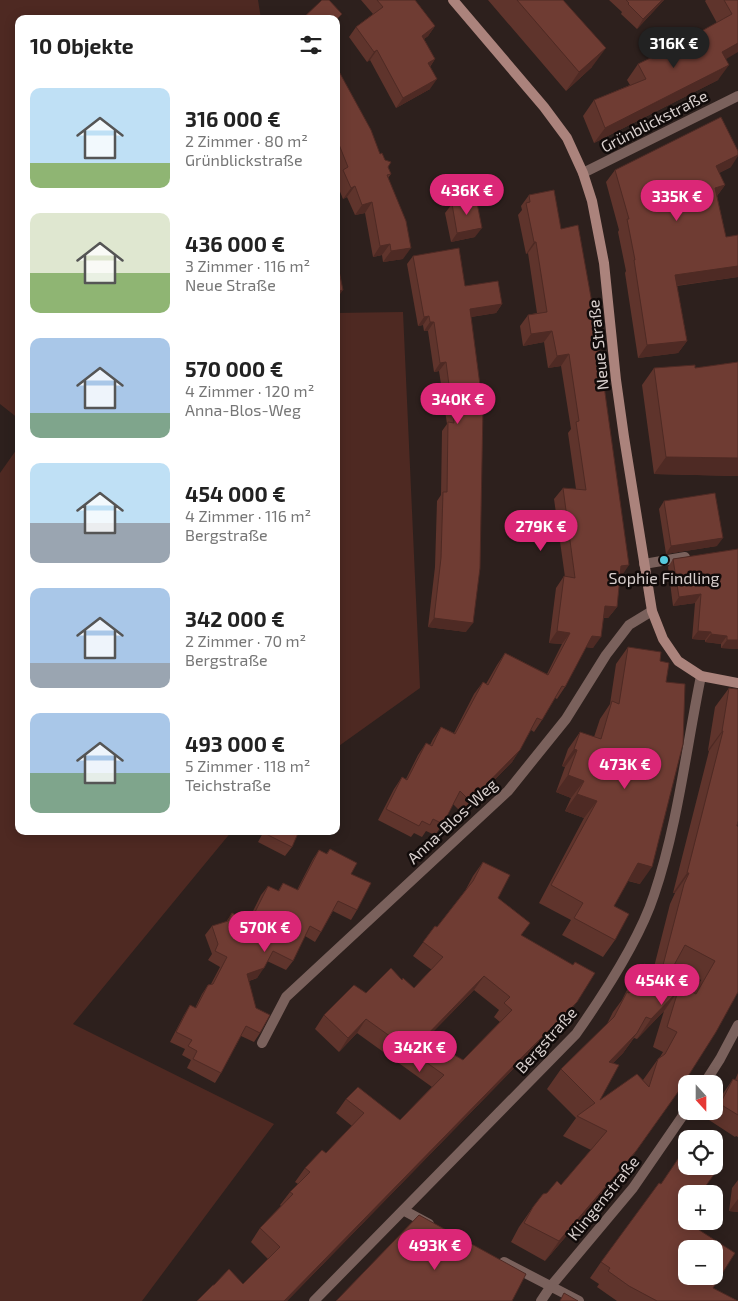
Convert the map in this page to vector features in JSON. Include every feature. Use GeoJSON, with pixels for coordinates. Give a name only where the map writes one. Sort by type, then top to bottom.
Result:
{"type":"FeatureCollection","features":[{"type":"Feature","properties":{"kind":"street","name":"Neue Straße"},"geometry":{"type":"LineString","coordinates":[[452,0],[544,107],[567,138],[583,173],[592,201],[604,263],[616,380],[652,611],[663,639],[678,660],[701,676],[738,683]]}},
{"type":"Feature","properties":{"kind":"street","name":"Grünblickstraße"},"geometry":{"type":"LineString","coordinates":[[583,173],[738,96]]}},
{"type":"Feature","properties":{"kind":"street"},"geometry":{"type":"LineString","coordinates":[[644,564],[691,557]]}},
{"type":"Feature","properties":{"kind":"street","name":"Anna-Blos-Weg"},"geometry":{"type":"LineString","coordinates":[[262,1043],[286,998],[508,791],[566,718],[606,655],[629,625],[652,611]]}},
{"type":"Feature","properties":{"kind":"street","name":"Bergstraße"},"geometry":{"type":"LineString","coordinates":[[314,1301],[576,1034],[597,1005],[637,934],[654,896],[680,795],[701,676]]}},
{"type":"Feature","properties":{"kind":"street"},"geometry":{"type":"LineString","coordinates":[[710,1075],[738,1025]]}},
{"type":"Feature","properties":{"kind":"street","name":"Klingenstraße"},"geometry":{"type":"LineString","coordinates":[[541,1301],[551,1286],[633,1188],[680,1120]]}},
{"type":"Feature","properties":{"kind":"street"},"geometry":{"type":"LineString","coordinates":[[403,1210],[438,1228]]}},
{"type":"Feature","properties":{"kind":"street"},"geometry":{"type":"LineString","coordinates":[[498,1259],[579,1301]]}},
{"type":"Feature","properties":{"kind":"shaded area"},"geometry":{"type":"Polygon","coordinates":[[[0,0],[258,0],[260,15],[15,15],[15,416],[0,404],[0,0]]]}},
{"type":"Feature","properties":{"kind":"shaded area"},"geometry":{"type":"Polygon","coordinates":[[[403,312],[420,688],[340,745],[340,313],[403,312]]]}},
{"type":"Feature","properties":{"kind":"shaded area"},"geometry":{"type":"Polygon","coordinates":[[[15,452],[15,835],[229,835],[73,1024],[274,1124],[142,1301],[0,1301],[0,473],[15,452]]]}},
{"type":"Feature","properties":{"kind":"building"},"geometry":{"type":"Polygon","coordinates":[[[322,0],[329,0],[342,14],[340,16],[306,15],[322,0]]]}},
{"type":"Feature","properties":{"kind":"building"},"geometry":{"type":"Polygon","coordinates":[[[377,0],[415,0],[435,26],[422,36],[435,59],[428,63],[437,79],[403,98],[377,50],[374,52],[356,27],[383,7],[377,0]]]}},
{"type":"Feature","properties":{"kind":"building"},"geometry":{"type":"Polygon","coordinates":[[[517,0],[563,0],[606,48],[579,72],[517,0]]]}},
{"type":"Feature","properties":{"kind":"building"},"geometry":{"type":"Polygon","coordinates":[[[626,0],[662,0],[643,19],[626,0]]]}},
{"type":"Feature","properties":{"kind":"building"},"geometry":{"type":"Polygon","coordinates":[[[724,0],[738,0],[738,43],[722,52],[729,65],[605,128],[594,100],[646,79],[638,64],[732,14],[724,0]]]}},
{"type":"Feature","properties":{"kind":"building"},"geometry":{"type":"Polygon","coordinates":[[[340,73],[371,130],[380,154],[382,153],[385,160],[391,162],[388,167],[391,174],[387,175],[406,221],[411,248],[391,251],[390,244],[380,246],[372,202],[362,205],[355,186],[351,188],[343,170],[348,167],[340,147],[340,73]]]}},
{"type":"Feature","properties":{"kind":"building"},"geometry":{"type":"Polygon","coordinates":[[[721,117],[738,151],[738,155],[716,166],[725,185],[715,188],[726,237],[738,235],[738,266],[675,275],[687,341],[647,345],[627,219],[629,219],[615,170],[721,117]]]}},
{"type":"Feature","properties":{"kind":"building"},"geometry":{"type":"Polygon","coordinates":[[[554,190],[561,229],[578,225],[594,314],[629,565],[621,566],[617,607],[605,606],[601,637],[592,636],[565,687],[562,686],[542,720],[537,718],[520,750],[470,801],[460,791],[443,824],[433,819],[430,825],[422,821],[419,826],[386,809],[402,777],[407,780],[426,743],[432,746],[441,727],[455,734],[483,682],[488,685],[505,653],[548,675],[570,633],[557,631],[564,576],[575,578],[563,488],[586,490],[576,422],[579,421],[569,354],[557,356],[552,331],[531,334],[528,315],[547,312],[536,242],[534,242],[526,203],[530,202],[529,195],[554,190]]]}},
{"type":"Feature","properties":{"kind":"building"},"geometry":{"type":"Polygon","coordinates":[[[476,198],[482,228],[457,233],[452,204],[476,198]]]}},
{"type":"Feature","properties":{"kind":"building"},"geometry":{"type":"Polygon","coordinates":[[[459,248],[465,286],[498,281],[502,304],[470,309],[483,408],[480,568],[473,623],[434,618],[441,558],[443,492],[447,492],[448,422],[454,423],[446,362],[440,363],[434,322],[430,322],[429,316],[424,317],[413,256],[459,248]]]}},
{"type":"Feature","properties":{"kind":"building"},"geometry":{"type":"Polygon","coordinates":[[[340,276],[343,290],[340,291],[340,276]]]}},
{"type":"Feature","properties":{"kind":"building"},"geometry":{"type":"Polygon","coordinates":[[[738,362],[738,458],[666,457],[654,368],[695,365],[695,368],[738,362]]]}},
{"type":"Feature","properties":{"kind":"building"},"geometry":{"type":"Polygon","coordinates":[[[715,493],[723,538],[671,546],[664,501],[715,493]]]}},
{"type":"Feature","properties":{"kind":"building"},"geometry":{"type":"Polygon","coordinates":[[[738,549],[738,640],[727,640],[727,636],[698,631],[701,594],[679,597],[673,559],[738,549]]]}},
{"type":"Feature","properties":{"kind":"building"},"geometry":{"type":"Polygon","coordinates":[[[628,647],[661,652],[660,661],[669,663],[666,682],[685,684],[683,744],[652,867],[638,863],[614,906],[629,914],[615,940],[574,918],[583,903],[551,885],[597,801],[577,794],[584,781],[568,775],[577,750],[574,749],[580,732],[601,739],[612,701],[619,704],[628,647]]]}},
{"type":"Feature","properties":{"kind":"building"},"geometry":{"type":"Polygon","coordinates":[[[729,688],[738,689],[738,992],[689,1075],[678,1075],[678,1092],[636,1151],[559,1241],[524,1223],[543,1194],[547,1193],[557,1181],[561,1185],[607,1131],[577,1116],[595,1103],[561,1069],[614,1017],[644,964],[662,969],[684,884],[689,873],[687,873],[723,731],[729,688]],[[685,945],[667,978],[696,994],[715,961],[685,945]],[[678,991],[651,1019],[646,1017],[637,1033],[609,1062],[619,1065],[600,1100],[637,1074],[649,1087],[658,1059],[665,1054],[677,1032],[667,1027],[678,991]]]}},
{"type":"Feature","properties":{"kind":"building"},"geometry":{"type":"Polygon","coordinates":[[[268,835],[297,835],[292,847],[268,835]]]}},
{"type":"Feature","properties":{"kind":"building"},"geometry":{"type":"Polygon","coordinates":[[[330,849],[357,863],[351,874],[371,883],[357,910],[338,901],[321,932],[310,926],[293,961],[273,951],[264,968],[247,974],[256,1008],[270,1015],[260,1033],[246,1026],[221,1073],[193,1059],[197,1051],[188,1046],[192,1040],[176,1032],[190,1005],[196,1008],[208,985],[213,984],[227,957],[215,951],[218,944],[212,926],[228,921],[232,913],[250,922],[268,886],[279,891],[283,883],[298,890],[319,850],[327,854],[330,849]]]}},
{"type":"Feature","properties":{"kind":"building"},"geometry":{"type":"Polygon","coordinates":[[[483,862],[510,875],[498,898],[530,923],[521,935],[573,965],[575,962],[595,973],[577,1002],[284,1301],[197,1301],[229,1269],[243,1284],[280,1247],[260,1228],[293,1194],[290,1192],[310,1172],[305,1168],[322,1150],[326,1153],[364,1113],[346,1099],[358,1087],[400,1120],[444,1075],[366,1019],[348,1038],[324,1015],[354,985],[366,993],[391,968],[402,980],[403,978],[414,988],[443,957],[423,942],[473,881],[483,862]],[[484,976],[424,1038],[463,1060],[512,1010],[504,1003],[510,997],[484,976]]]}},
{"type":"Feature","properties":{"kind":"building"},"geometry":{"type":"Polygon","coordinates":[[[733,1079],[738,1081],[738,1115],[723,1106],[723,1098],[733,1079]]]}},
{"type":"Feature","properties":{"kind":"building"},"geometry":{"type":"Polygon","coordinates":[[[678,1159],[678,1175],[714,1175],[706,1185],[678,1185],[678,1230],[699,1230],[715,1240],[678,1240],[678,1285],[715,1285],[713,1288],[738,1301],[657,1301],[629,1286],[608,1271],[610,1268],[601,1262],[659,1183],[661,1184],[678,1159]]]}},
{"type":"Feature","properties":{"kind":"building"},"geometry":{"type":"Polygon","coordinates":[[[419,1215],[526,1274],[512,1301],[336,1301],[419,1215]]]}},
{"type":"Feature","properties":{"kind":"building"},"geometry":{"type":"Polygon","coordinates":[[[723,1245],[735,1253],[723,1272],[723,1245]]]}},
{"type":"Feature","properties":{"kind":"building"},"geometry":{"type":"Polygon","coordinates":[[[564,1293],[578,1301],[560,1301],[564,1293]]]}},
{"type":"Feature","properties":{"kind":"place","name":"Sophie Findling"},"geometry":{"type":"Point","coordinates":[664,560]}}]}
